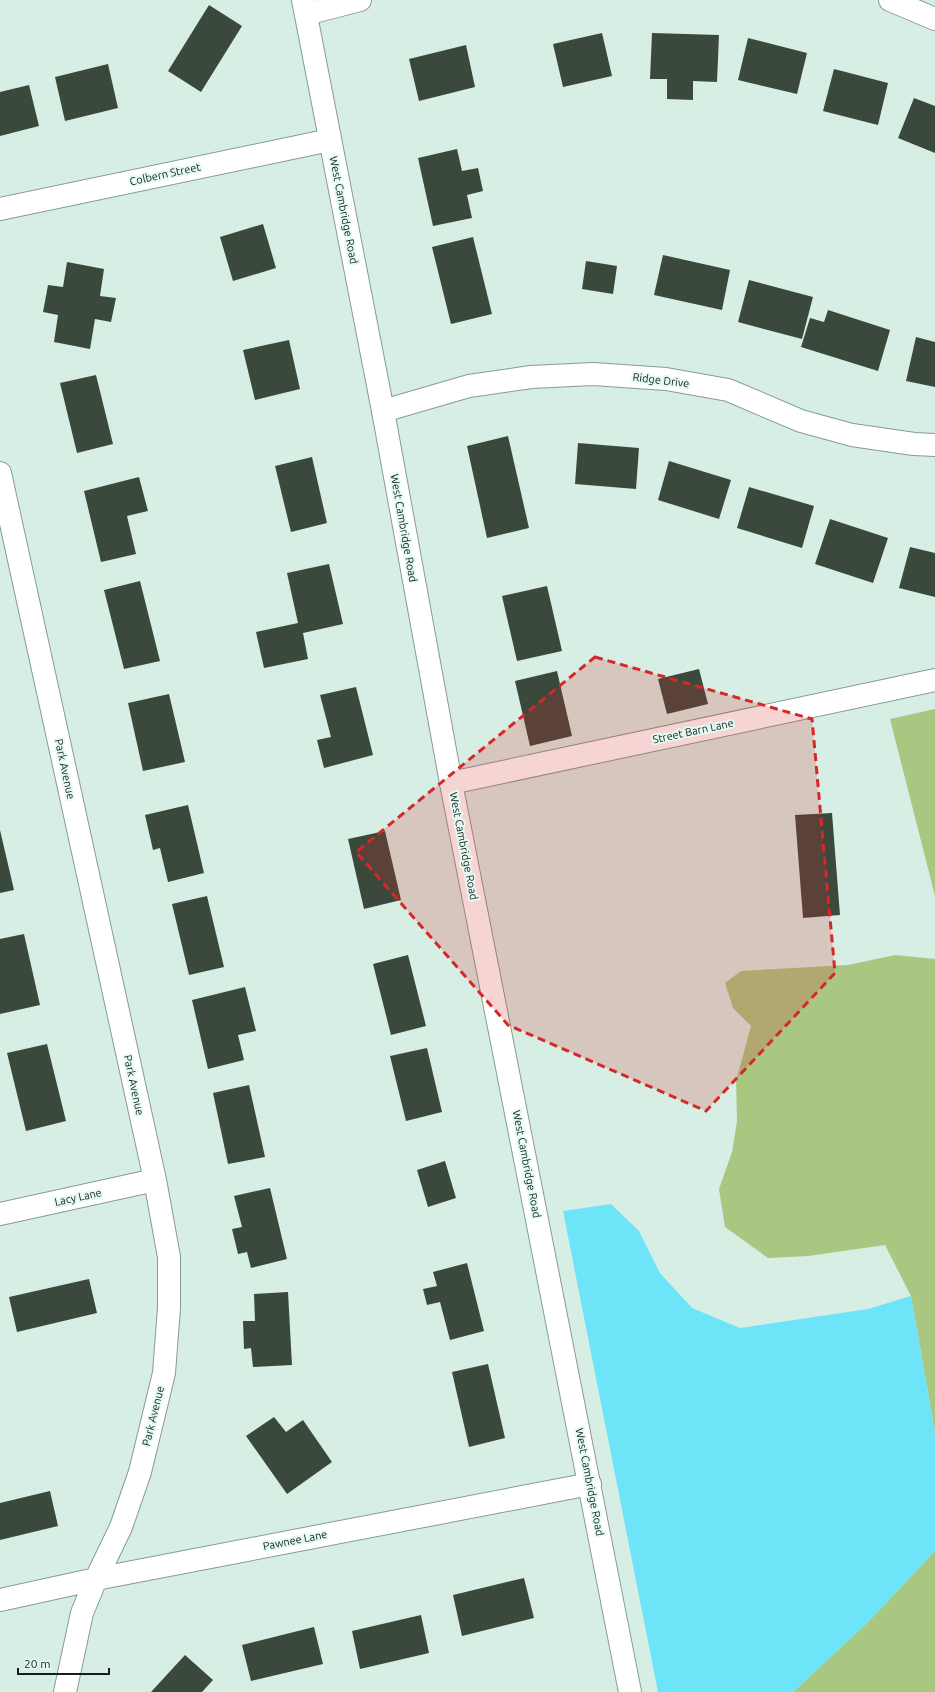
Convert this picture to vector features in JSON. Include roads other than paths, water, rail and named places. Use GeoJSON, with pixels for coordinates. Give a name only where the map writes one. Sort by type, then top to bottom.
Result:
{"type":"FeatureCollection","features":[{"type":"Feature","properties":{"kind":"street"},"geometry":{"type":"LineString","coordinates":[[305,7],[360,0]]}},
{"type":"Feature","properties":{"kind":"street"},"geometry":{"type":"LineString","coordinates":[[890,0],[935,19]]}},
{"type":"Feature","properties":{"kind":"street","name":"West Cambridge Road"},"geometry":{"type":"LineString","coordinates":[[305,7],[383,411],[451,783],[630,1692]]}},
{"type":"Feature","properties":{"kind":"street","name":"Colbern Street"},"geometry":{"type":"LineString","coordinates":[[0,209],[330,140]]}},
{"type":"Feature","properties":{"kind":"street","name":"Ridge Drive"},"geometry":{"type":"LineString","coordinates":[[383,411],[468,386],[531,377],[593,374],[666,379],[728,390],[801,421],[845,433],[914,444],[935,445]]}},
{"type":"Feature","properties":{"kind":"street","name":"Park Avenue"},"geometry":{"type":"LineString","coordinates":[[0,473],[155,1180],[169,1258],[169,1308],[164,1373],[140,1472],[122,1527],[96,1579],[82,1613],[65,1692]]}},
{"type":"Feature","properties":{"kind":"street","name":"Street Barn Lane"},"geometry":{"type":"LineString","coordinates":[[451,783],[935,680]]}},
{"type":"Feature","properties":{"kind":"street","name":"Lacy Lane"},"geometry":{"type":"LineString","coordinates":[[0,1214],[155,1180]]}},
{"type":"Feature","properties":{"kind":"street","name":"Pawnee Lane"},"geometry":{"type":"LineString","coordinates":[[0,1600],[96,1579],[590,1484]]}},
{"type":"Feature","properties":{"kind":"water"},"geometry":{"type":"Polygon","coordinates":[[[611,1204],[639,1231],[660,1273],[692,1308],[740,1328],[868,1309],[911,1296],[935,1433],[935,1551],[868,1622],[793,1692],[658,1692],[563,1211],[611,1204]]]}}]}
